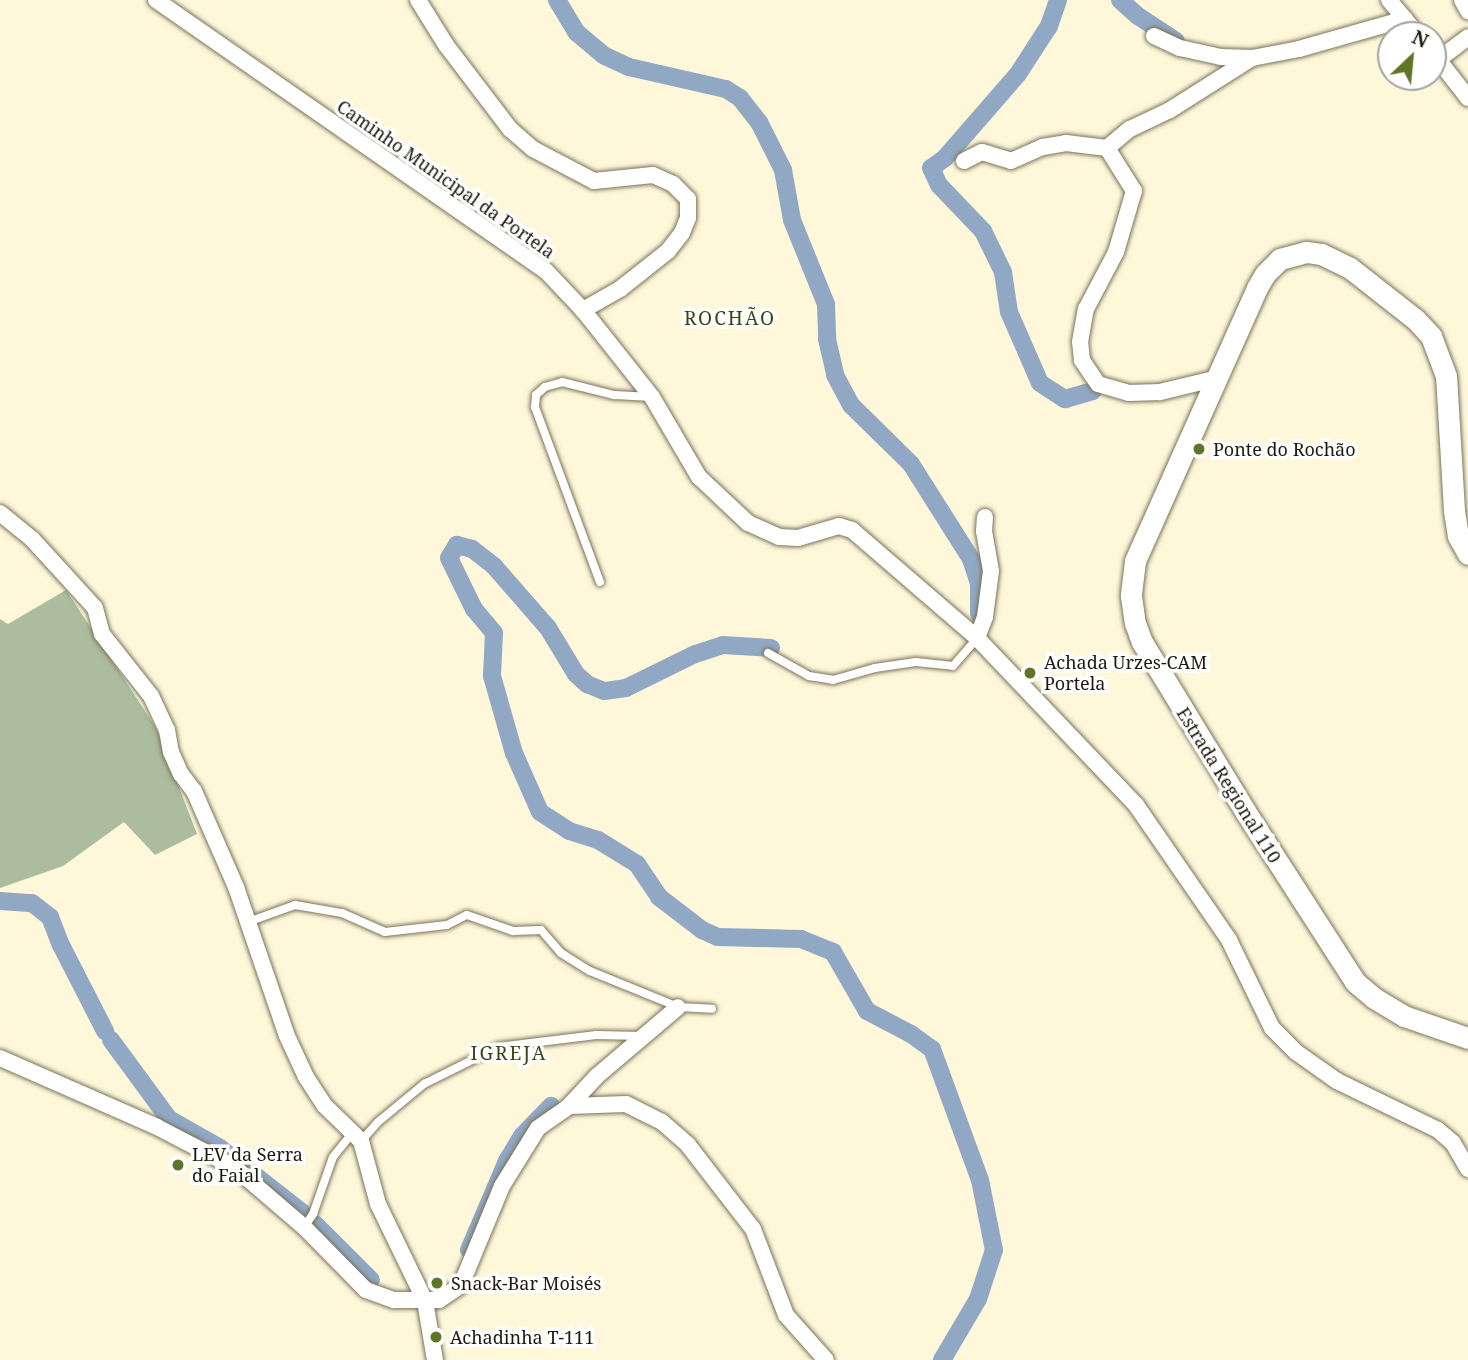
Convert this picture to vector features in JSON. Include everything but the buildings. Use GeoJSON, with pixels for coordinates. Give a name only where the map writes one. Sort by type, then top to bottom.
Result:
{"type":"FeatureCollection","features":[{"type":"Feature","properties":{"kind":"main road","name":"Estrada Regional 110"},"geometry":{"type":"LineString","coordinates":[[1468,554],[1458,536],[1454,510],[1446,376],[1431,336],[1415,319],[1350,268],[1321,254],[1306,252],[1280,258],[1265,274],[1257,288],[1135,561],[1131,596],[1135,623],[1142,642],[1245,811],[1355,982],[1374,999],[1404,1016],[1468,1038]]}},
{"type":"Feature","properties":{"kind":"street","name":"Caminho Municipal da Portela"},"geometry":{"type":"LineString","coordinates":[[156,0],[546,271],[583,310],[652,397],[699,477],[748,523],[779,537],[798,538],[839,526],[852,530],[977,638],[1136,805],[1229,940],[1272,1028],[1296,1052],[1337,1081],[1438,1130],[1453,1143],[1468,1169]]}},
{"type":"Feature","properties":{"kind":"street"},"geometry":{"type":"LineString","coordinates":[[418,0],[454,55],[510,129],[533,149],[594,181],[653,175],[673,184],[688,199],[685,226],[668,251],[620,289],[583,310]]}},
{"type":"Feature","properties":{"kind":"street"},"geometry":{"type":"LineString","coordinates":[[1154,36],[1180,48],[1221,57],[1252,58],[1299,49],[1405,19],[1389,0]]}},
{"type":"Feature","properties":{"kind":"street"},"geometry":{"type":"LineString","coordinates":[[1462,0],[1468,10]]}},
{"type":"Feature","properties":{"kind":"street"},"geometry":{"type":"LineString","coordinates":[[1447,49],[1468,37]]}},
{"type":"Feature","properties":{"kind":"street"},"geometry":{"type":"LineString","coordinates":[[964,161],[982,152],[1011,161],[1044,147],[1066,143],[1107,148],[1130,129],[1170,110],[1252,58]]}},
{"type":"Feature","properties":{"kind":"street"},"geometry":{"type":"LineString","coordinates":[[1447,70],[1468,98]]}},
{"type":"Feature","properties":{"kind":"street"},"geometry":{"type":"LineString","coordinates":[[1107,148],[1134,191],[1116,252],[1086,309],[1080,342],[1082,360],[1098,384],[1129,393],[1160,391],[1218,378]]}},
{"type":"Feature","properties":{"kind":"street"},"geometry":{"type":"LineString","coordinates":[[0,513],[32,539],[95,608],[102,634],[151,696],[167,730],[171,752],[181,774],[194,791],[248,922],[287,1036],[306,1077],[324,1105],[358,1135],[378,1205],[425,1301],[435,1360]]}},
{"type":"Feature","properties":{"kind":"street"},"geometry":{"type":"LineString","coordinates":[[977,638],[985,617],[991,571],[984,531],[985,517]]}},
{"type":"Feature","properties":{"kind":"street"},"geometry":{"type":"LineString","coordinates":[[0,1058],[157,1127],[234,1167],[304,1227],[366,1290],[394,1300],[439,1300],[461,1285],[502,1186],[538,1128],[569,1106],[597,1076],[678,1007]]}},
{"type":"Feature","properties":{"kind":"street"},"geometry":{"type":"LineString","coordinates":[[569,1106],[626,1104],[662,1122],[688,1145],[752,1230],[786,1315],[826,1360]]}},
{"type":"Feature","properties":{"kind":"lane"},"geometry":{"type":"LineString","coordinates":[[600,582],[535,407],[536,395],[545,387],[562,382],[614,395],[652,397]]}},
{"type":"Feature","properties":{"kind":"lane"},"geometry":{"type":"LineString","coordinates":[[768,653],[809,676],[834,680],[875,668],[916,662],[953,666],[977,638]]}},
{"type":"Feature","properties":{"kind":"lane"},"geometry":{"type":"LineString","coordinates":[[248,922],[295,905],[342,912],[386,932],[447,925],[467,915],[513,931],[541,930],[561,954],[590,971],[678,1007],[712,1009]]}},
{"type":"Feature","properties":{"kind":"lane"},"geometry":{"type":"LineString","coordinates":[[304,1227],[313,1214],[333,1157],[424,1084],[498,1047],[596,1035],[642,1036]]}},
{"type":"Feature","properties":{"kind":"green space"},"geometry":{"type":"Polygon","coordinates":[[[66,590],[156,728],[197,834],[155,855],[124,822],[63,866],[0,888],[0,619],[8,624],[66,590]]]}},
{"type":"Feature","properties":{"kind":"waterway"},"geometry":{"type":"LineString","coordinates":[[557,0],[576,32],[603,55],[629,67],[726,89],[740,98],[759,122],[783,170],[792,220],[826,304],[827,339],[835,375],[851,405],[911,464],[971,559],[979,584],[979,614]]}},
{"type":"Feature","properties":{"kind":"waterway"},"geometry":{"type":"LineString","coordinates":[[1058,0],[1049,26],[1018,74],[945,158],[931,168],[939,185],[983,231],[1003,272],[1009,312],[1040,383],[1065,399],[1093,391]]}},
{"type":"Feature","properties":{"kind":"waterway"},"geometry":{"type":"LineString","coordinates":[[1120,0],[1138,16],[1176,41]]}},
{"type":"Feature","properties":{"kind":"waterway"},"geometry":{"type":"LineString","coordinates":[[771,648],[723,645],[695,654],[626,688],[604,691],[587,684],[576,674],[548,628],[494,566],[472,549],[457,545],[449,558],[474,609],[494,633],[492,676],[514,753],[540,812],[569,831],[598,840],[637,864],[659,897],[702,930],[718,937],[801,939],[833,952],[867,1011],[911,1034],[932,1049],[980,1180],[994,1250],[978,1299],[942,1360]]}},
{"type":"Feature","properties":{"kind":"waterway"},"geometry":{"type":"LineString","coordinates":[[0,901],[32,903],[50,917],[61,945],[105,1031]]}},
{"type":"Feature","properties":{"kind":"waterway"},"geometry":{"type":"LineString","coordinates":[[111,1040],[169,1119],[220,1148],[303,1213]]}},
{"type":"Feature","properties":{"kind":"waterway"},"geometry":{"type":"LineString","coordinates":[[469,1250],[507,1161],[522,1136],[551,1106]]}},
{"type":"Feature","properties":{"kind":"waterway"},"geometry":{"type":"LineString","coordinates":[[315,1224],[371,1280]]}},
{"type":"Feature","properties":{"kind":"place","name":"Ponte do Rochão"},"geometry":{"type":"Point","coordinates":[1199,449]}},
{"type":"Feature","properties":{"kind":"place","name":"Achada Urzes-CAM Portela"},"geometry":{"type":"Point","coordinates":[1030,673]}},
{"type":"Feature","properties":{"kind":"place","name":"LEV da Serra do Faial"},"geometry":{"type":"Point","coordinates":[178,1165]}},
{"type":"Feature","properties":{"kind":"place","name":"Snack-Bar Moisés"},"geometry":{"type":"Point","coordinates":[437,1283]}},
{"type":"Feature","properties":{"kind":"place","name":"Achadinha T-111"},"geometry":{"type":"Point","coordinates":[436,1337]}},
{"type":"Feature","properties":{"kind":"district","name":"ROCHÃO"},"geometry":{"type":"Point","coordinates":[730,319]}},
{"type":"Feature","properties":{"kind":"district","name":"IGREJA"},"geometry":{"type":"Point","coordinates":[509,1054]}}]}
